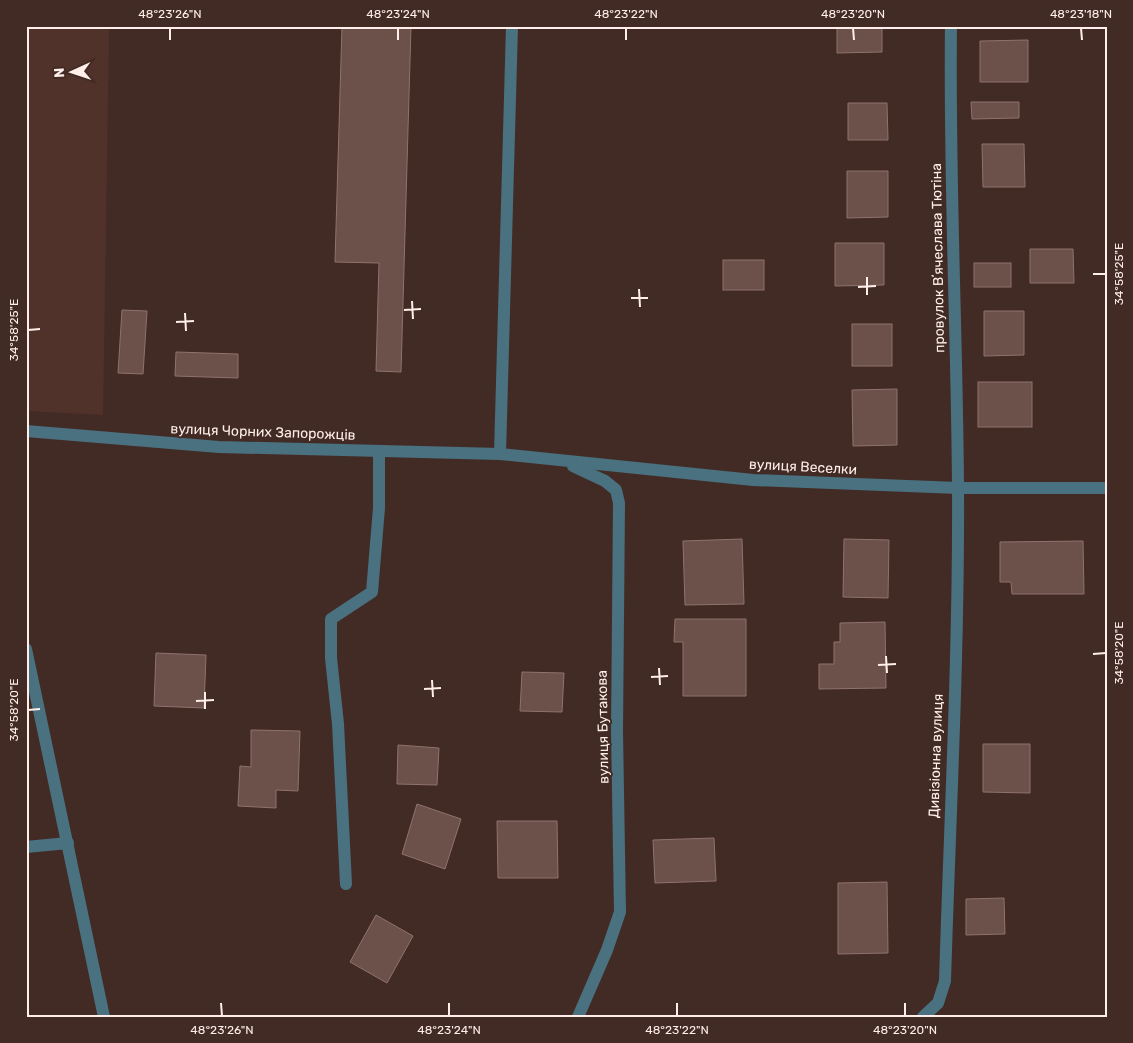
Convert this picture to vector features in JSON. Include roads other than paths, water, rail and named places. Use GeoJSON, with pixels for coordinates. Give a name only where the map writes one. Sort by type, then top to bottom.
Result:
{"type":"FeatureCollection","features":[{"type":"Feature","properties":{"kind":"street"},"geometry":{"type":"LineString","coordinates":[[500,454],[512,26]]}},
{"type":"Feature","properties":{"kind":"street","name":"провулок Вʼячеслава Тютіна"},"geometry":{"type":"LineString","coordinates":[[951,26],[950,112],[958,488]]}},
{"type":"Feature","properties":{"kind":"street","name":"вулиця Чорних Запорожців"},"geometry":{"type":"LineString","coordinates":[[26,431],[219,447],[500,454]]}},
{"type":"Feature","properties":{"kind":"street"},"geometry":{"type":"LineString","coordinates":[[346,884],[338,724],[331,658],[332,619],[372,592],[379,508],[379,451]]}},
{"type":"Feature","properties":{"kind":"street","name":"вулиця Веселки"},"geometry":{"type":"LineString","coordinates":[[500,454],[563,462],[753,480],[958,488],[1107,488]]}},
{"type":"Feature","properties":{"kind":"street","name":"вулиця Бутакова"},"geometry":{"type":"LineString","coordinates":[[563,462],[605,481],[616,490],[619,503],[617,731],[620,912],[607,950],[578,1017]]}},
{"type":"Feature","properties":{"kind":"street","name":"Дивізіонна вулиця"},"geometry":{"type":"LineString","coordinates":[[923,1017],[938,1003],[945,981],[958,488]]}},
{"type":"Feature","properties":{"kind":"street"},"geometry":{"type":"LineString","coordinates":[[26,649],[30,678],[68,843],[104,1017]]}},
{"type":"Feature","properties":{"kind":"street"},"geometry":{"type":"LineString","coordinates":[[26,847],[68,843]]}}]}
